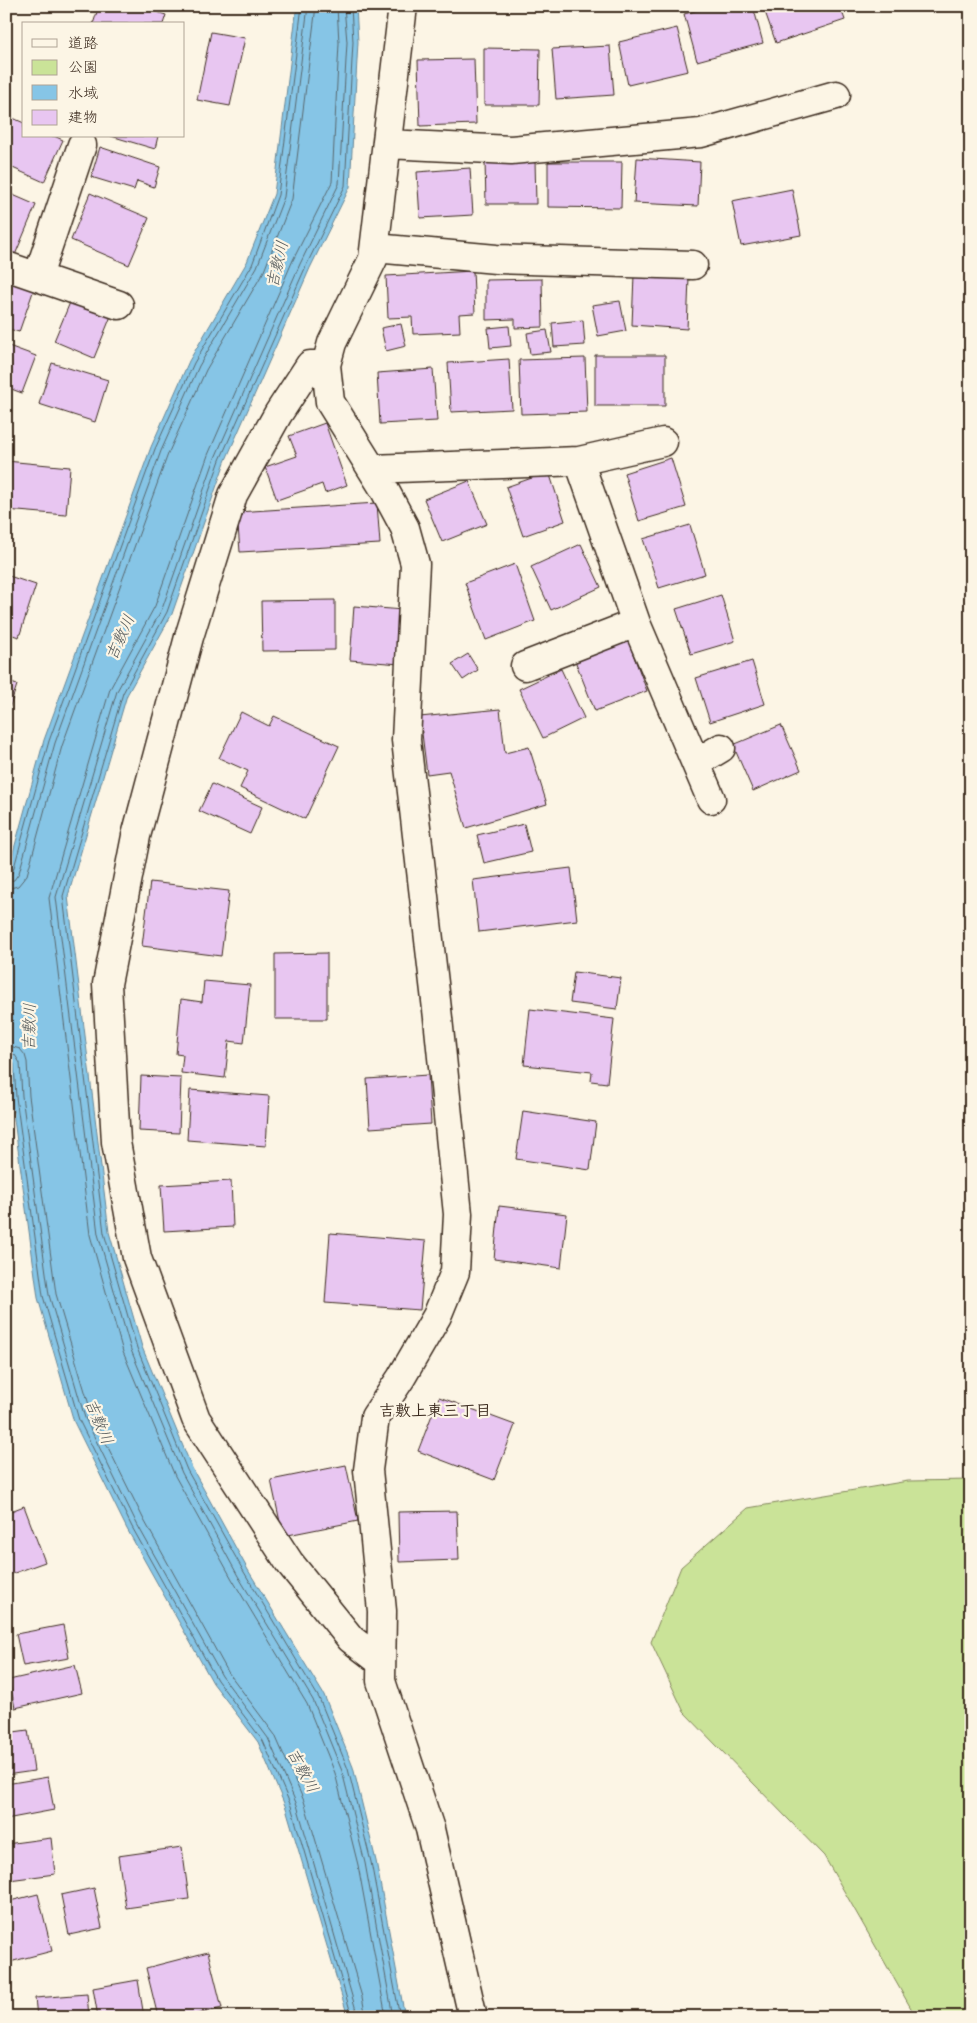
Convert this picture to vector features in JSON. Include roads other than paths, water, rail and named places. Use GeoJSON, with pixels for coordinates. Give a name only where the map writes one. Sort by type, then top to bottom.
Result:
{"type":"FeatureCollection","features":[{"type":"Feature","properties":{"kind":"street"},"geometry":{"type":"LineString","coordinates":[[403,6],[374,259],[332,343],[326,365],[330,402],[372,470],[404,528],[415,564],[406,740],[437,1008],[458,1214],[455,1272],[437,1316],[401,1378],[375,1417],[368,1470],[382,1611],[381,1681],[430,1829],[473,2017]]}},
{"type":"Feature","properties":{"kind":"street"},"geometry":{"type":"LineString","coordinates":[[387,144],[511,150],[701,133],[836,96]]}},
{"type":"Feature","properties":{"kind":"street"},"geometry":{"type":"LineString","coordinates":[[38,276],[82,145]]}},
{"type":"Feature","properties":{"kind":"street"},"geometry":{"type":"LineString","coordinates":[[375,248],[496,259],[693,264]]}},
{"type":"Feature","properties":{"kind":"street"},"geometry":{"type":"LineString","coordinates":[[6,266],[119,305]]}},
{"type":"Feature","properties":{"kind":"street"},"geometry":{"type":"LineString","coordinates":[[326,365],[310,365],[278,414],[233,495],[189,637],[136,836],[107,984],[116,1142],[137,1258],[196,1419],[289,1562],[351,1639],[381,1662]]}},
{"type":"Feature","properties":{"kind":"street"},"geometry":{"type":"LineString","coordinates":[[372,470],[579,461],[663,442]]}},
{"type":"Feature","properties":{"kind":"street"},"geometry":{"type":"LineString","coordinates":[[579,461],[636,623],[711,799]]}},
{"type":"Feature","properties":{"kind":"street"},"geometry":{"type":"LineString","coordinates":[[525,666],[636,623]]}},
{"type":"Feature","properties":{"kind":"street"},"geometry":{"type":"LineString","coordinates":[[696,763],[721,748]]}},
{"type":"Feature","properties":{"kind":"water","name":"吉敷川"},"geometry":{"type":"Polygon","coordinates":[[[297,6],[356,6],[358,42],[350,187],[310,268],[225,462],[172,614],[127,695],[68,896],[109,1232],[142,1347],[192,1468],[248,1570],[324,1695],[353,1767],[376,1861],[405,2017],[348,2017],[286,1808],[258,1742],[213,1683],[127,1529],[74,1422],[38,1298],[11,1097],[6,1024],[6,878],[44,740],[151,447],[189,361],[247,262],[274,194],[297,6]]]}},
{"type":"Feature","properties":{"kind":"district","name":"吉敷上東三丁目"},"geometry":{"type":"Point","coordinates":[435,1409]}}]}
